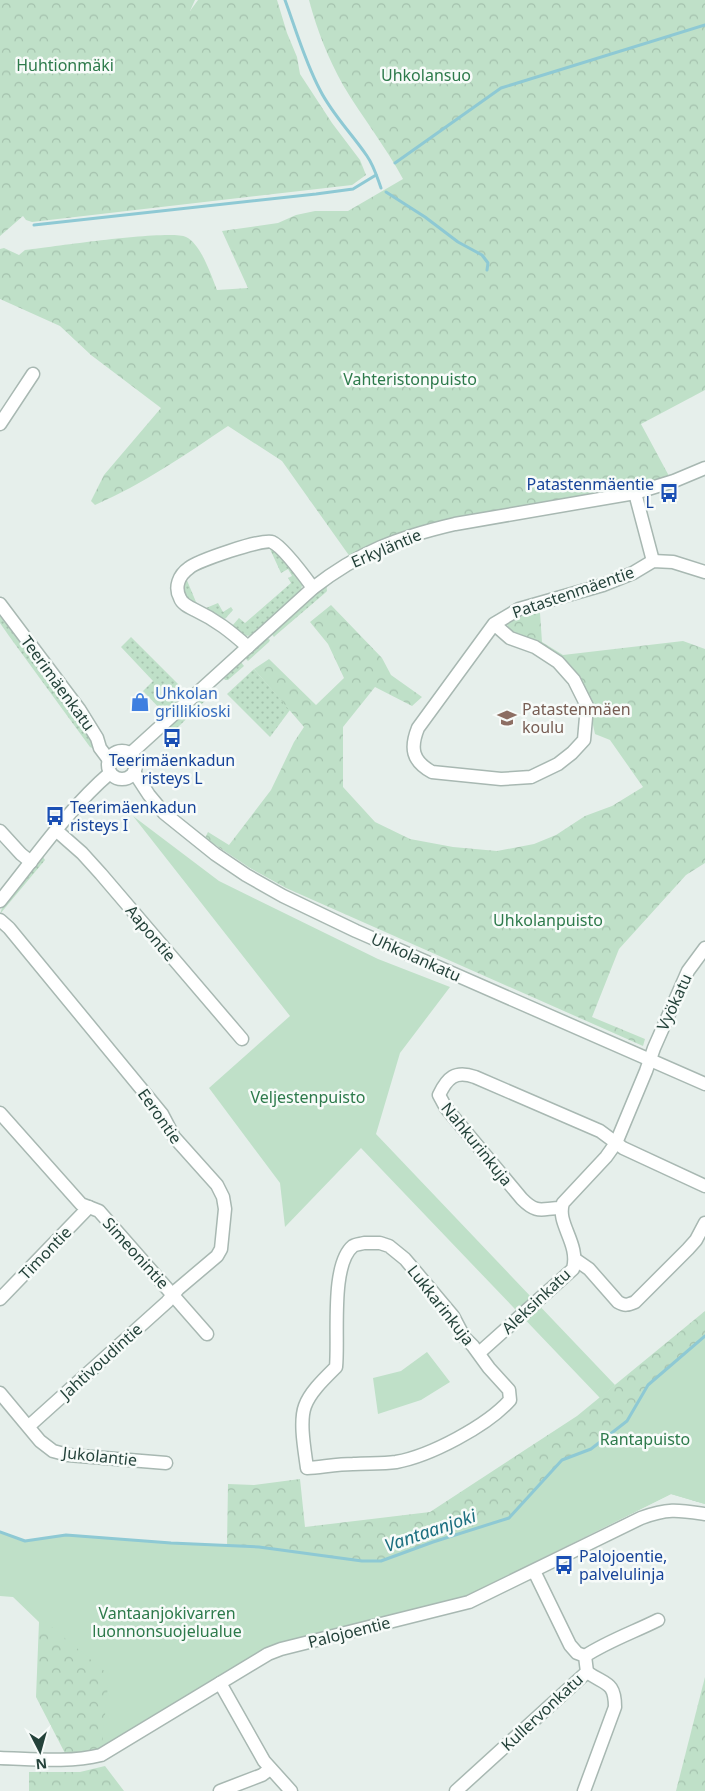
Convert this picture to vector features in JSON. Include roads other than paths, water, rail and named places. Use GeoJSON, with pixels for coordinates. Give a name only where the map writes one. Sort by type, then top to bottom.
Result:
{"type":"FeatureCollection","features":[{"type":"Feature","properties":{"kind":"street"},"geometry":{"type":"LineString","coordinates":[[0,424],[33,374]]}},
{"type":"Feature","properties":{"kind":"street","name":"Erkyläntie"},"geometry":{"type":"LineString","coordinates":[[120,755],[248,647],[313,588],[334,571],[366,554],[418,533],[455,524],[635,493],[674,481],[705,468]]}},
{"type":"Feature","properties":{"kind":"street","name":"Patastenmäentie"},"geometry":{"type":"LineString","coordinates":[[635,493],[653,561]]}},
{"type":"Feature","properties":{"kind":"street"},"geometry":{"type":"LineString","coordinates":[[248,647],[221,623],[188,606],[180,599],[178,580],[190,566],[254,543],[266,541],[278,546],[313,588]]}},
{"type":"Feature","properties":{"kind":"street","name":"Patastenmäentie"},"geometry":{"type":"LineString","coordinates":[[494,624],[510,638],[536,647],[558,662],[574,680],[587,706],[584,740],[558,764],[531,777],[501,779],[432,772],[422,767],[416,758],[412,742],[418,728],[494,624],[519,609],[603,585],[633,573],[653,561],[673,562],[705,572]]}},
{"type":"Feature","properties":{"kind":"street","name":"Teerimäenkatu"},"geometry":{"type":"LineString","coordinates":[[0,604],[79,709],[97,738],[107,742],[120,755]]}},
{"type":"Feature","properties":{"kind":"street"},"geometry":{"type":"LineString","coordinates":[[120,755],[136,763],[130,776],[116,778],[108,769],[120,755]]}},
{"type":"Feature","properties":{"kind":"street"},"geometry":{"type":"LineString","coordinates":[[0,901],[56,831],[110,773]]}},
{"type":"Feature","properties":{"kind":"street","name":"Uhkolankatu"},"geometry":{"type":"LineString","coordinates":[[130,776],[164,813],[214,854],[283,896],[356,931],[705,1084]]}},
{"type":"Feature","properties":{"kind":"street"},"geometry":{"type":"LineString","coordinates":[[0,831],[31,862]]}},
{"type":"Feature","properties":{"kind":"street","name":"Aapontie"},"geometry":{"type":"LineString","coordinates":[[56,831],[82,853],[101,874],[242,1039]]}},
{"type":"Feature","properties":{"kind":"street","name":"Eerontie"},"geometry":{"type":"LineString","coordinates":[[0,920],[9,928],[162,1114],[174,1137],[217,1185],[223,1197],[225,1210],[221,1249],[217,1256],[178,1289],[174,1296]]}},
{"type":"Feature","properties":{"kind":"street","name":"Vyökatu"},"geometry":{"type":"LineString","coordinates":[[651,1060],[654,1048],[688,970],[705,948]]}},
{"type":"Feature","properties":{"kind":"street"},"geometry":{"type":"LineString","coordinates":[[561,1208],[564,1200],[606,1157],[616,1142],[651,1060]]}},
{"type":"Feature","properties":{"kind":"street","name":"Nahkurinkuja"},"geometry":{"type":"LineString","coordinates":[[561,1208],[537,1210],[526,1203],[446,1108],[439,1095],[446,1081],[454,1075],[475,1077],[600,1131],[616,1142]]}},
{"type":"Feature","properties":{"kind":"street","name":"Simeonintie"},"geometry":{"type":"LineString","coordinates":[[0,1113],[81,1204],[99,1211],[207,1334]]}},
{"type":"Feature","properties":{"kind":"street"},"geometry":{"type":"LineString","coordinates":[[616,1142],[623,1148],[705,1186]]}},
{"type":"Feature","properties":{"kind":"street","name":"Timontie"},"geometry":{"type":"LineString","coordinates":[[0,1299],[89,1207]]}},
{"type":"Feature","properties":{"kind":"street","name":"Aleksinkatu"},"geometry":{"type":"LineString","coordinates":[[479,1353],[573,1269],[576,1260],[575,1252],[562,1217],[561,1208]]}},
{"type":"Feature","properties":{"kind":"street"},"geometry":{"type":"LineString","coordinates":[[576,1260],[589,1269],[618,1302],[623,1305],[629,1305],[635,1302],[688,1249],[696,1240],[705,1223]]}},
{"type":"Feature","properties":{"kind":"street","name":"Lukkarinkuja"},"geometry":{"type":"LineString","coordinates":[[380,1243],[389,1246],[405,1258],[453,1316],[464,1337],[479,1353],[489,1368],[509,1390],[510,1400],[500,1411],[487,1420],[422,1455],[406,1460],[307,1468],[303,1421],[304,1407],[310,1396],[336,1367],[338,1286],[346,1255],[354,1245],[380,1243]]}},
{"type":"Feature","properties":{"kind":"street","name":"Jahtivoudintie"},"geometry":{"type":"LineString","coordinates":[[29,1426],[174,1296]]}},
{"type":"Feature","properties":{"kind":"street","name":"Jukolantie"},"geometry":{"type":"LineString","coordinates":[[0,1393],[40,1441],[53,1451],[68,1455],[166,1463]]}},
{"type":"Feature","properties":{"kind":"street","name":"Palojoentie"},"geometry":{"type":"LineString","coordinates":[[0,1758],[68,1759],[101,1756],[268,1654],[281,1649],[469,1602],[659,1511],[676,1509],[705,1514]]}},
{"type":"Feature","properties":{"kind":"street","name":"Kullervonkatu"},"geometry":{"type":"LineString","coordinates":[[456,1791],[587,1672],[585,1656],[577,1653],[570,1645],[534,1571]]}},
{"type":"Feature","properties":{"kind":"street"},"geometry":{"type":"LineString","coordinates":[[585,1656],[600,1646],[658,1620]]}},
{"type":"Feature","properties":{"kind":"street"},"geometry":{"type":"LineString","coordinates":[[584,1791],[615,1707],[615,1694],[611,1687],[587,1672]]}},
{"type":"Feature","properties":{"kind":"street"},"geometry":{"type":"LineString","coordinates":[[220,1683],[270,1769],[291,1791]]}},
{"type":"Feature","properties":{"kind":"street"},"geometry":{"type":"LineString","coordinates":[[220,1791],[262,1775],[270,1769]]}},
{"type":"Feature","properties":{"kind":"waterway"},"geometry":{"type":"LineString","coordinates":[[285,0],[305,57],[320,90],[330,107],[369,160],[381,188]]}},
{"type":"Feature","properties":{"kind":"waterway"},"geometry":{"type":"LineString","coordinates":[[395,163],[501,88],[705,25]]}},
{"type":"Feature","properties":{"kind":"waterway"},"geometry":{"type":"LineString","coordinates":[[34,225],[353,189],[376,175]]}},
{"type":"Feature","properties":{"kind":"waterway"},"geometry":{"type":"LineString","coordinates":[[386,192],[425,217],[458,242],[482,255],[488,263],[487,270]]}},
{"type":"Feature","properties":{"kind":"waterway","name":"Vantaanjoki"},"geometry":{"type":"LineString","coordinates":[[0,1532],[25,1541],[66,1535],[259,1547],[362,1561],[381,1561],[509,1518],[562,1460],[591,1449],[627,1421],[648,1385],[705,1336]]}},
{"type":"Feature","properties":{"kind":"place","name":"Patastenmäentie L"},"geometry":{"type":"Point","coordinates":[669,493]}},
{"type":"Feature","properties":{"kind":"place","name":"Uhkolan grillikioski"},"geometry":{"type":"Point","coordinates":[140,702]}},
{"type":"Feature","properties":{"kind":"place","name":"Patastenmäen koulu"},"geometry":{"type":"Point","coordinates":[507,718]}},
{"type":"Feature","properties":{"kind":"place","name":"Teerimäenkadun risteys L"},"geometry":{"type":"Point","coordinates":[172,738]}},
{"type":"Feature","properties":{"kind":"place","name":"Teerimäenkadun risteys I"},"geometry":{"type":"Point","coordinates":[55,816]}},
{"type":"Feature","properties":{"kind":"place","name":"Palojoentie, palvelulinja"},"geometry":{"type":"Point","coordinates":[564,1565]}},
{"type":"Feature","properties":{"kind":"park label","name":"Huhtionmäki"},"geometry":{"type":"Point","coordinates":[65,65]}},
{"type":"Feature","properties":{"kind":"park label","name":"Uhkolansuo"},"geometry":{"type":"Point","coordinates":[426,75]}},
{"type":"Feature","properties":{"kind":"park label","name":"Vahteristonpuisto"},"geometry":{"type":"Point","coordinates":[410,379]}},
{"type":"Feature","properties":{"kind":"park label","name":"Uhkolanpuisto"},"geometry":{"type":"Point","coordinates":[548,920]}},
{"type":"Feature","properties":{"kind":"park label","name":"Veljestenpuisto"},"geometry":{"type":"Point","coordinates":[308,1097]}},
{"type":"Feature","properties":{"kind":"park label","name":"Rantapuisto"},"geometry":{"type":"Point","coordinates":[645,1439]}},
{"type":"Feature","properties":{"kind":"park label","name":"Vantaanjokivarren luonnonsuojelualue"},"geometry":{"type":"Point","coordinates":[167,1622]}}]}
